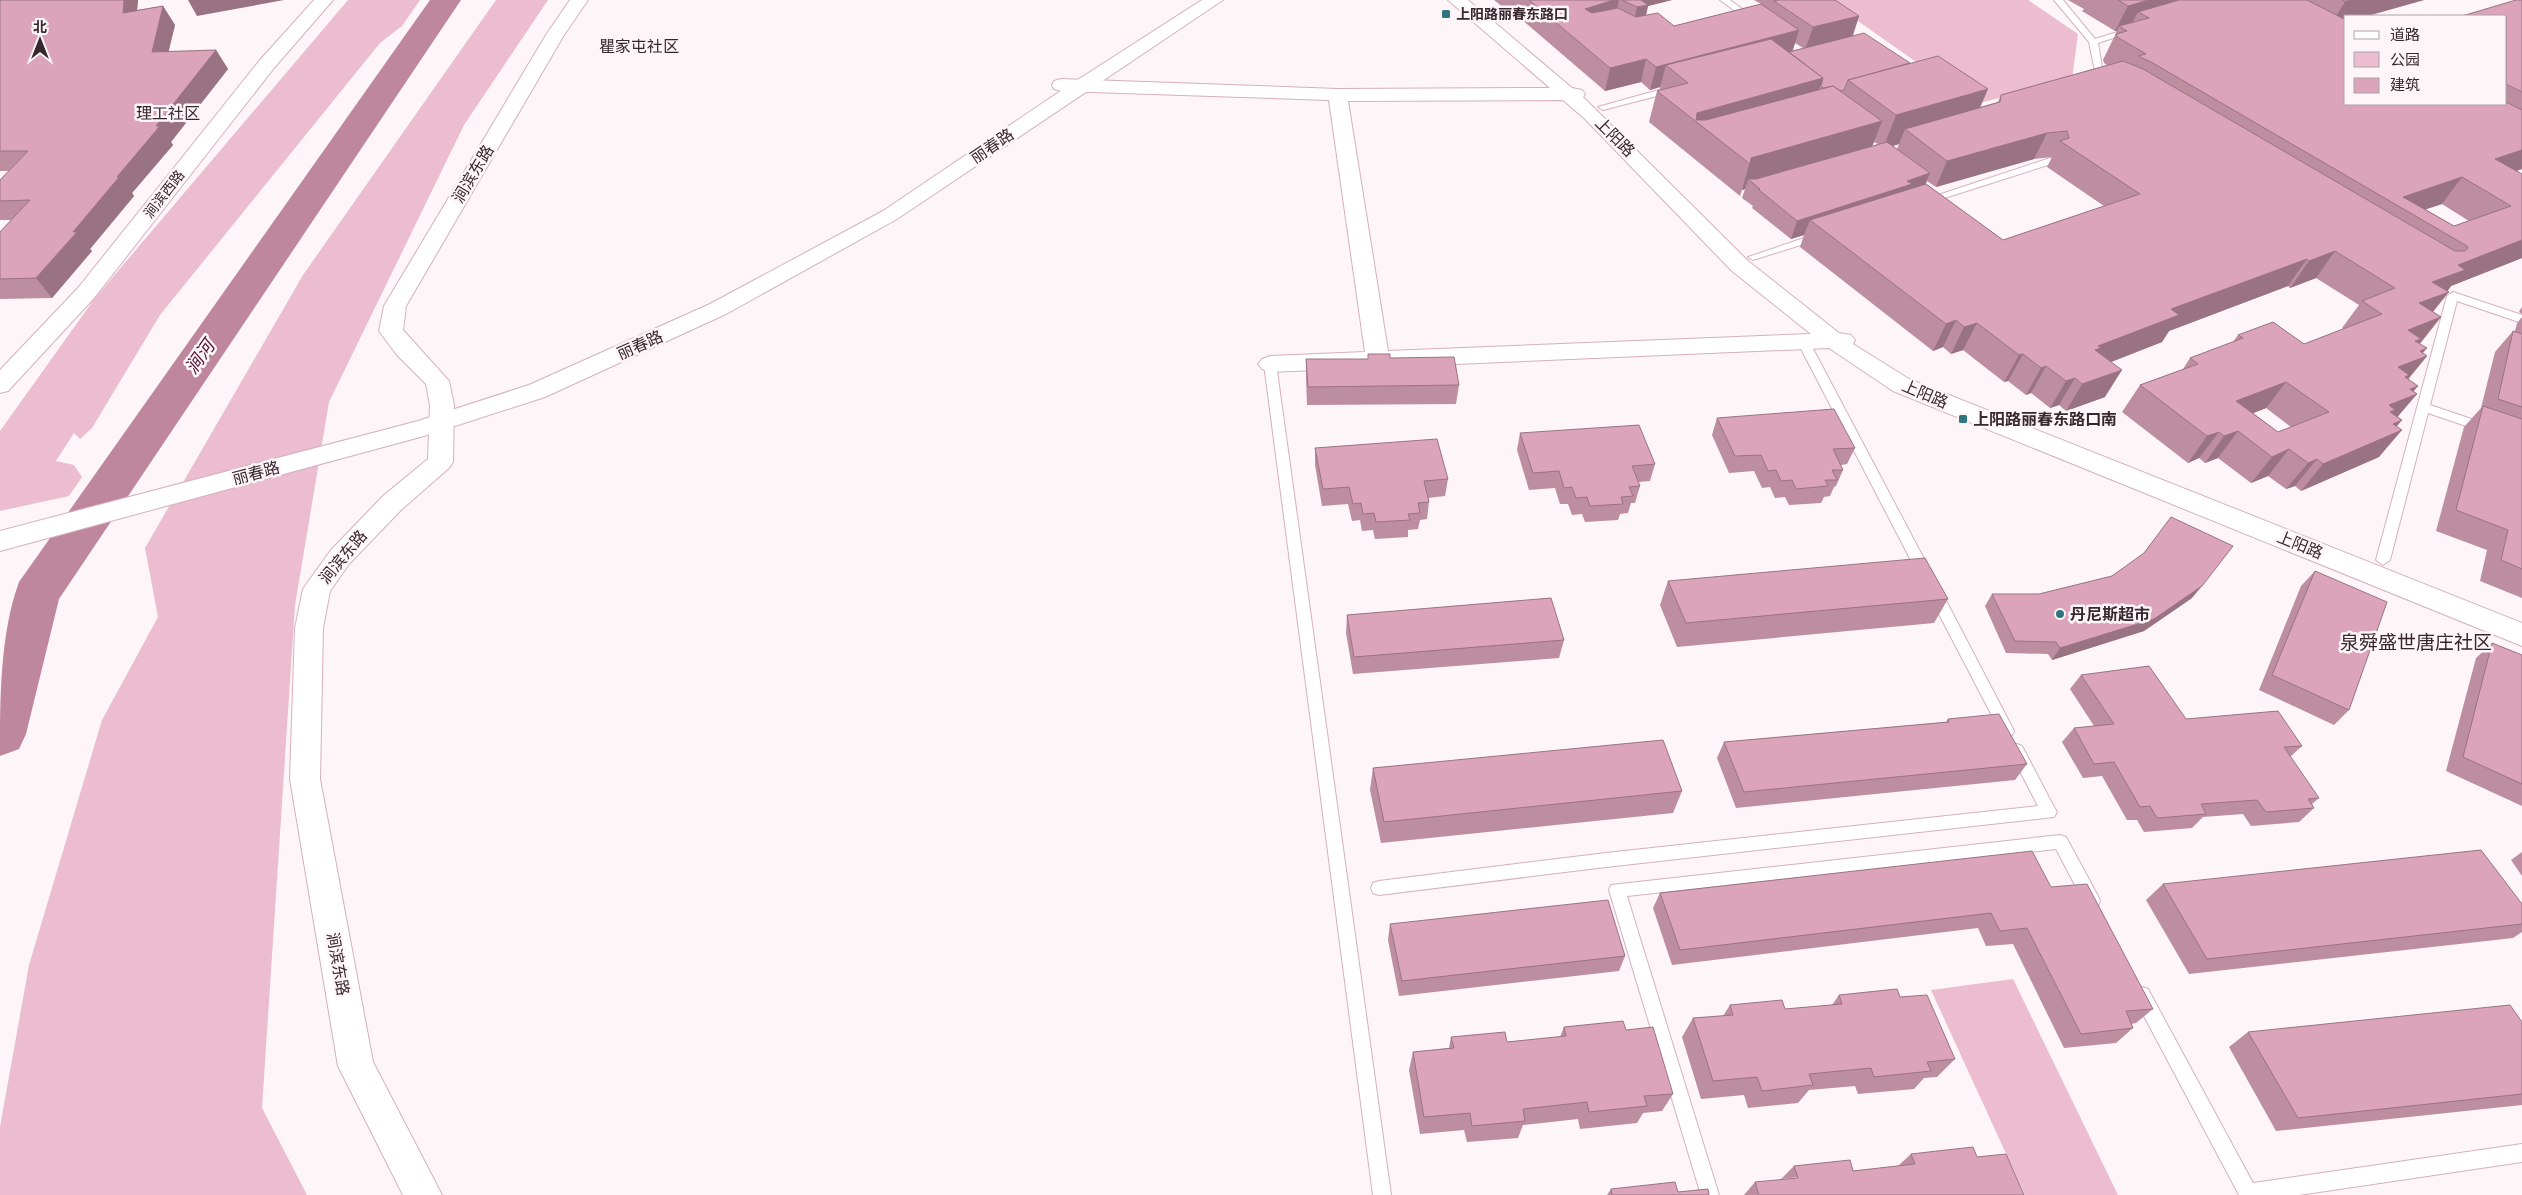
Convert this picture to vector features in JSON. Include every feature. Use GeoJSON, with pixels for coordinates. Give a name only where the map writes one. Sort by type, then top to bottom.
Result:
{"type":"FeatureCollection","features":[{"type":"Feature","properties":{"kind":"street","name":"涧滨西路"},"geometry":{"type":"LineString","coordinates":[[0,385],[86,293],[267,64],[324,0]]}},
{"type":"Feature","properties":{"kind":"street","name":"涧滨东路"},"geometry":{"type":"LineString","coordinates":[[423,1195],[356,1066],[305,779],[309,628],[317,589],[340,557],[392,503],[440,462],[432,417],[437,381],[405,350],[391,331],[395,306],[555,35],[579,0]]}},
{"type":"Feature","properties":{"kind":"street","name":"丽春路"},"geometry":{"type":"LineString","coordinates":[[0,524],[537,391],[718,309],[890,215],[1071,85],[1194,0]]}},
{"type":"Feature","properties":{"kind":"street","name":"丽春路"},"geometry":{"type":"LineString","coordinates":[[1071,85],[1214,0]]}},
{"type":"Feature","properties":{"kind":"street","name":"上阳路"},"geometry":{"type":"LineString","coordinates":[[1457,0],[1586,98],[1591,114],[1740,266],[1846,340],[1913,374],[2522,616]]}},
{"type":"Feature","properties":{"kind":"street","name":"上阳路"},"geometry":{"type":"LineString","coordinates":[[1475,0],[1586,98],[1753,257],[1846,340],[1901,385],[2522,634]]}},
{"type":"Feature","properties":{"kind":"street"},"geometry":{"type":"LineString","coordinates":[[1071,85],[1338,94],[1586,98]]}},
{"type":"Feature","properties":{"kind":"street"},"geometry":{"type":"LineString","coordinates":[[1338,94],[1378,359]]}},
{"type":"Feature","properties":{"kind":"street"},"geometry":{"type":"LineString","coordinates":[[1270,364],[1846,340]]}},
{"type":"Feature","properties":{"kind":"street","name":"丽春路"},"geometry":{"type":"LineString","coordinates":[[0,541],[432,417]]}},
{"type":"Feature","properties":{"kind":"lane"},"geometry":{"type":"LineString","coordinates":[[1724,0],[1753,23]]}},
{"type":"Feature","properties":{"kind":"lane"},"geometry":{"type":"LineString","coordinates":[[2058,0],[2093,42],[2105,80],[2082,83]]}},
{"type":"Feature","properties":{"kind":"lane"},"geometry":{"type":"LineString","coordinates":[[2093,42],[2139,29]]}},
{"type":"Feature","properties":{"kind":"lane"},"geometry":{"type":"LineString","coordinates":[[1586,98],[1688,85]]}},
{"type":"Feature","properties":{"kind":"lane"},"geometry":{"type":"LineString","coordinates":[[1911,206],[2050,161]]}},
{"type":"Feature","properties":{"kind":"lane"},"geometry":{"type":"LineString","coordinates":[[1924,186],[1939,197]]}},
{"type":"Feature","properties":{"kind":"lane"},"geometry":{"type":"LineString","coordinates":[[1753,257],[1827,233]]}},
{"type":"Feature","properties":{"kind":"lane"},"geometry":{"type":"LineString","coordinates":[[2383,560],[2453,296],[2522,319]]}},
{"type":"Feature","properties":{"kind":"lane"},"geometry":{"type":"LineString","coordinates":[[1378,888],[1606,860],[2049,812],[1804,343]]}},
{"type":"Feature","properties":{"kind":"lane"},"geometry":{"type":"LineString","coordinates":[[1270,364],[1382,1195]]}},
{"type":"Feature","properties":{"kind":"lane"},"geometry":{"type":"LineString","coordinates":[[2424,407],[2522,441]]}},
{"type":"Feature","properties":{"kind":"lane"},"geometry":{"type":"LineString","coordinates":[[1710,1195],[1616,890],[2060,842],[2098,912]]}},
{"type":"Feature","properties":{"kind":"lane"},"geometry":{"type":"LineString","coordinates":[[2135,982],[2249,1194],[2522,1153]]}},
{"type":"Feature","properties":{"kind":"green space"},"geometry":{"type":"Polygon","coordinates":[[[348,0],[420,0],[402,26],[380,43],[160,315],[92,428],[80,439],[74,433],[56,461],[74,465],[82,477],[69,496],[0,511],[0,431],[95,298],[348,0]]]}},
{"type":"Feature","properties":{"kind":"green space"},"geometry":{"type":"Polygon","coordinates":[[[496,0],[548,0],[464,125],[329,402],[295,605],[262,1108],[307,1195],[0,1195],[0,1127],[29,965],[102,720],[158,617],[145,548],[303,275],[496,0]]]}},
{"type":"Feature","properties":{"kind":"green space"},"geometry":{"type":"Polygon","coordinates":[[[1828,0],[2028,0],[2078,34],[2072,79],[1976,104],[1828,0]]]}},
{"type":"Feature","properties":{"kind":"green space"},"geometry":{"type":"Polygon","coordinates":[[[2013,979],[2118,1195],[2025,1195],[1931,990],[2013,979]]]}},
{"type":"Feature","properties":{"kind":"building"},"geometry":{"type":"Polygon","coordinates":[[[0,0],[124,0],[123,13],[163,6],[152,52],[216,50],[156,126],[160,126],[73,232],[77,232],[36,278],[0,279],[0,232],[30,200],[0,201],[0,180],[28,151],[0,151],[0,0]]]}},
{"type":"Feature","properties":{"kind":"building"},"geometry":{"type":"Polygon","coordinates":[[[1529,0],[1614,0],[1585,9],[1592,13],[1618,8],[1636,17],[1658,13],[1674,26],[1761,4],[1799,30],[1656,67],[1646,59],[1610,68],[1529,0]]]}},
{"type":"Feature","properties":{"kind":"building"},"geometry":{"type":"Polygon","coordinates":[[[1622,0],[1641,0],[1648,5],[1637,7],[1622,0]]]}},
{"type":"Feature","properties":{"kind":"building"},"geometry":{"type":"Polygon","coordinates":[[[1835,0],[1859,16],[1813,27],[1774,1],[1835,0]]]}},
{"type":"Feature","properties":{"kind":"building"},"geometry":{"type":"Polygon","coordinates":[[[2118,0],[2149,0],[2128,6],[2118,0]]]}},
{"type":"Feature","properties":{"kind":"building"},"geometry":{"type":"Polygon","coordinates":[[[2179,0],[2307,0],[2344,19],[2344,105],[2507,105],[2507,102],[2522,110],[2522,150],[2495,159],[2522,174],[2522,240],[2458,265],[2465,270],[2432,282],[2449,292],[2419,303],[2441,317],[2408,330],[2421,339],[2415,341],[2427,348],[2420,351],[2427,356],[2398,367],[2409,375],[2405,377],[2418,386],[2410,389],[2417,394],[2389,405],[2395,410],[2390,412],[2402,420],[2393,424],[2402,430],[2323,464],[2317,459],[2308,463],[2289,449],[2272,457],[2238,431],[2224,436],[2219,432],[2207,436],[2140,385],[2198,364],[2190,358],[2243,338],[2238,335],[2273,322],[2304,344],[2382,314],[2362,301],[2395,288],[2335,251],[2309,261],[2307,259],[2171,309],[2179,315],[2098,346],[2101,348],[2095,350],[2122,370],[2082,384],[2075,378],[2066,381],[2046,366],[2041,368],[2023,354],[2019,355],[1977,323],[1964,327],[1956,320],[1946,324],[1810,220],[1926,184],[2003,240],[2140,194],[2060,141],[2069,138],[2067,131],[2047,133],[1947,161],[1905,129],[2000,102],[2001,95],[2123,61],[2143,69],[2455,251],[2465,251],[2468,248],[2138,56],[2146,54],[2117,37],[2116,34],[2127,31],[2119,26],[2149,18],[2138,12],[2179,0]],[[2462,177],[2403,197],[2454,226],[2511,206],[2462,177]],[[2286,382],[2236,401],[2278,432],[2329,412],[2286,382]]]}},
{"type":"Feature","properties":{"kind":"building"},"geometry":{"type":"Polygon","coordinates":[[[2516,0],[2522,0],[2522,92],[2507,84],[2507,15],[2465,15],[2516,0]]]}},
{"type":"Feature","properties":{"kind":"building"},"geometry":{"type":"Polygon","coordinates":[[[1864,33],[1910,63],[1848,80],[1844,90],[1841,91],[1833,86],[1823,88],[1821,86],[1823,78],[1789,52],[1864,33]]]}},
{"type":"Feature","properties":{"kind":"building"},"geometry":{"type":"Polygon","coordinates":[[[1771,39],[1823,78],[1697,113],[1696,120],[1706,120],[1833,86],[1882,121],[1751,158],[1750,164],[1657,91],[1688,83],[1666,65],[1771,39]]]}},
{"type":"Feature","properties":{"kind":"building"},"geometry":{"type":"Polygon","coordinates":[[[1938,56],[1988,89],[1896,115],[1848,80],[1938,56]]]}},
{"type":"Feature","properties":{"kind":"building"},"geometry":{"type":"Polygon","coordinates":[[[1887,142],[1930,173],[1907,181],[1912,184],[1797,221],[1748,179],[1756,179],[1887,142]]]}},
{"type":"Feature","properties":{"kind":"building"},"geometry":{"type":"Polygon","coordinates":[[[2513,331],[2522,334],[2522,407],[2498,399],[2513,331]]]}},
{"type":"Feature","properties":{"kind":"building"},"geometry":{"type":"Polygon","coordinates":[[[1368,354],[1390,354],[1390,358],[1454,357],[1459,385],[1308,387],[1306,359],[1368,359],[1368,354]]]}},
{"type":"Feature","properties":{"kind":"building"},"geometry":{"type":"Polygon","coordinates":[[[2483,406],[2522,419],[2522,569],[2501,560],[2508,530],[2456,510],[2483,406]]]}},
{"type":"Feature","properties":{"kind":"building"},"geometry":{"type":"Polygon","coordinates":[[[1834,409],[1855,448],[1833,449],[1843,470],[1832,470],[1837,480],[1825,480],[1828,486],[1796,489],[1792,480],[1781,481],[1776,470],[1768,471],[1761,455],[1735,456],[1717,418],[1834,409]]]}},
{"type":"Feature","properties":{"kind":"building"},"geometry":{"type":"Polygon","coordinates":[[[1639,425],[1655,464],[1632,466],[1640,486],[1629,487],[1633,496],[1621,497],[1623,504],[1590,506],[1587,497],[1576,498],[1572,487],[1564,488],[1559,471],[1533,473],[1520,433],[1639,425]]]}},
{"type":"Feature","properties":{"kind":"building"},"geometry":{"type":"Polygon","coordinates":[[[1437,439],[1448,479],[1424,481],[1429,502],[1418,503],[1420,513],[1408,514],[1410,520],[1376,522],[1374,513],[1363,514],[1361,503],[1353,504],[1349,487],[1323,489],[1315,448],[1437,439]]]}},
{"type":"Feature","properties":{"kind":"building"},"geometry":{"type":"Polygon","coordinates":[[[2171,517],[2233,546],[2202,586],[2154,619],[2060,648],[2056,642],[2015,641],[1992,594],[2039,594],[2112,576],[2144,553],[2171,517]]]}},
{"type":"Feature","properties":{"kind":"building"},"geometry":{"type":"Polygon","coordinates":[[[1925,558],[1948,599],[1686,623],[1668,581],[1925,558]]]}},
{"type":"Feature","properties":{"kind":"building"},"geometry":{"type":"Polygon","coordinates":[[[2315,571],[2387,602],[2349,710],[2272,675],[2315,571]]]}},
{"type":"Feature","properties":{"kind":"building"},"geometry":{"type":"Polygon","coordinates":[[[1551,598],[1564,640],[1354,657],[1347,615],[1551,598]]]}},
{"type":"Feature","properties":{"kind":"building"},"geometry":{"type":"Polygon","coordinates":[[[2492,643],[2522,655],[2522,784],[2463,757],[2492,643]]]}},
{"type":"Feature","properties":{"kind":"building"},"geometry":{"type":"Polygon","coordinates":[[[2149,666],[2186,719],[2278,711],[2302,746],[2284,747],[2319,798],[2308,799],[2314,808],[2266,812],[2257,800],[2201,804],[2206,814],[2157,818],[2150,806],[2140,807],[2114,762],[2094,764],[2074,728],[2114,724],[2081,675],[2149,666]]]}},
{"type":"Feature","properties":{"kind":"building"},"geometry":{"type":"Polygon","coordinates":[[[1999,714],[2027,764],[1744,792],[1724,742],[1949,722],[1948,719],[1999,714]]]}},
{"type":"Feature","properties":{"kind":"building"},"geometry":{"type":"Polygon","coordinates":[[[1663,740],[1682,791],[1384,822],[1373,768],[1663,740]]]}},
{"type":"Feature","properties":{"kind":"building"},"geometry":{"type":"Polygon","coordinates":[[[2481,850],[2522,904],[2522,924],[2207,959],[2163,884],[2481,850]]]}},
{"type":"Feature","properties":{"kind":"building"},"geometry":{"type":"Polygon","coordinates":[[[2032,851],[2051,887],[2087,884],[2153,1009],[2126,1011],[2133,1028],[2081,1034],[2027,928],[2000,931],[1991,913],[1680,950],[1660,893],[2032,851]]]}},
{"type":"Feature","properties":{"kind":"building"},"geometry":{"type":"Polygon","coordinates":[[[1608,900],[1625,956],[1402,981],[1390,924],[1608,900]]]}},
{"type":"Feature","properties":{"kind":"building"},"geometry":{"type":"Polygon","coordinates":[[[1897,989],[1900,997],[1927,995],[1955,1059],[1927,1062],[1931,1071],[1874,1077],[1871,1068],[1809,1074],[1813,1085],[1762,1091],[1757,1077],[1713,1081],[1693,1018],[1733,1015],[1730,1005],[1782,1000],[1785,1009],[1842,1004],[1839,995],[1897,989]]]}},
{"type":"Feature","properties":{"kind":"building"},"geometry":{"type":"Polygon","coordinates":[[[2510,1005],[2522,1022],[2522,1094],[2298,1118],[2248,1032],[2510,1005]]]}},
{"type":"Feature","properties":{"kind":"building"},"geometry":{"type":"Polygon","coordinates":[[[1623,1021],[1626,1030],[1653,1027],[1673,1094],[1644,1096],[1647,1106],[1589,1112],[1587,1102],[1523,1109],[1525,1121],[1472,1126],[1470,1113],[1424,1117],[1413,1052],[1454,1048],[1451,1037],[1505,1032],[1507,1042],[1566,1036],[1564,1027],[1623,1021]]]}},
{"type":"Feature","properties":{"kind":"building"},"geometry":{"type":"Polygon","coordinates":[[[1973,1147],[1977,1157],[2006,1154],[2024,1195],[1759,1195],[1755,1182],[1798,1178],[1794,1166],[1850,1160],[1853,1171],[1915,1164],[1911,1154],[1973,1147]]]}},
{"type":"Feature","properties":{"kind":"building"},"geometry":{"type":"Polygon","coordinates":[[[1675,1182],[1678,1192],[1708,1189],[1709,1195],[1612,1195],[1611,1189],[1675,1182]]]}},
{"type":"Feature","properties":{"kind":"waterway","name":"涧河"},"geometry":{"type":"LineString","coordinates":[[0,734],[36,595],[446,0]]}},
{"type":"Feature","properties":{"kind":"place","name":"上阳路丽春东路口"},"geometry":{"type":"Point","coordinates":[1446,14]}},
{"type":"Feature","properties":{"kind":"place","name":"上阳路丽春东路口南"},"geometry":{"type":"Point","coordinates":[1963,419]}},
{"type":"Feature","properties":{"kind":"place","name":"丹尼斯超市"},"geometry":{"type":"Point","coordinates":[2060,614]}},
{"type":"Feature","properties":{"kind":"district","name":"瞿家屯社区"},"geometry":{"type":"Point","coordinates":[639,46]}},
{"type":"Feature","properties":{"kind":"district","name":"理工社区"},"geometry":{"type":"Point","coordinates":[168,113]}},
{"type":"Feature","properties":{"kind":"district","name":"泉舜盛世唐庄社区"},"geometry":{"type":"Point","coordinates":[2416,642]}}]}
